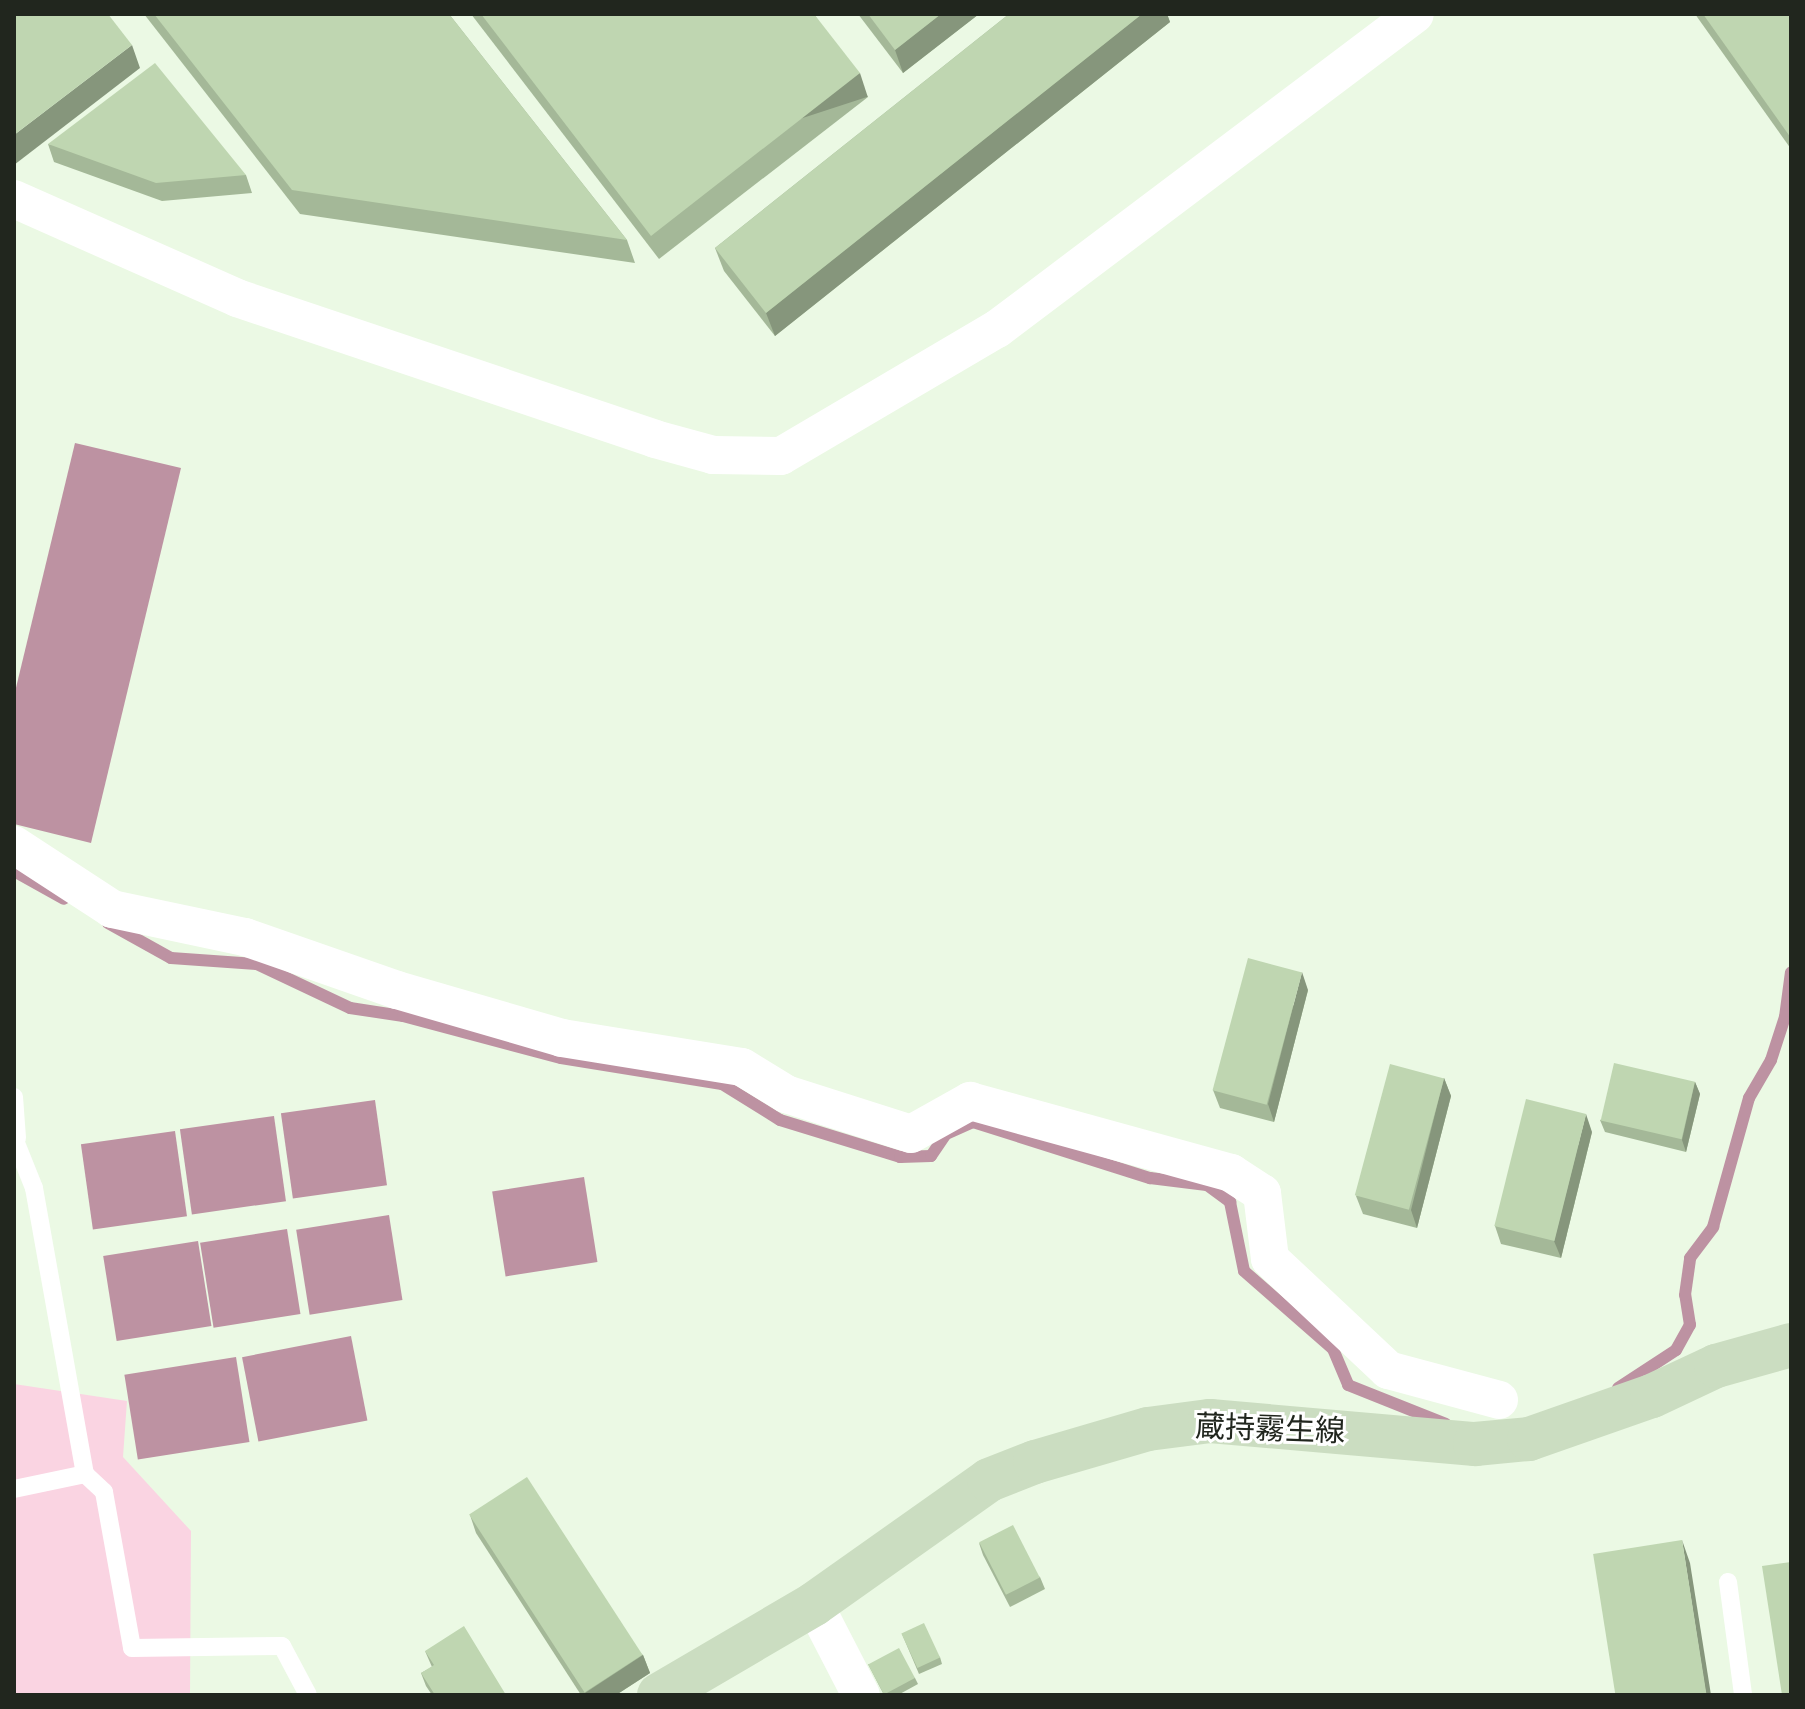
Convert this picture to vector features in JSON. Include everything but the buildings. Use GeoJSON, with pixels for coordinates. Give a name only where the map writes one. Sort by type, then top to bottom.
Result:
{"type":"FeatureCollection","features":[{"type":"Feature","properties":{"kind":"main road","name":"蔵持霧生線"},"geometry":{"type":"LineString","coordinates":[[659,1695],[814,1604],[989,1480],[1148,1429],[1210,1421],[1503,1443],[1572,1425],[1716,1366],[1791,1345]]}},
{"type":"Feature","properties":{"kind":"street"},"geometry":{"type":"LineString","coordinates":[[14,199],[237,298],[640,434],[713,455],[781,456],[997,329],[1415,14]]}},
{"type":"Feature","properties":{"kind":"street"},"geometry":{"type":"LineString","coordinates":[[14,845],[112,909],[245,937],[397,990],[562,1038],[742,1067],[786,1094],[911,1134],[970,1101],[1231,1173],[1262,1193],[1270,1259],[1388,1370],[1499,1400]]}},
{"type":"Feature","properties":{"kind":"street"},"geometry":{"type":"LineString","coordinates":[[814,1604],[861,1695]]}},
{"type":"Feature","properties":{"kind":"lane"},"geometry":{"type":"LineString","coordinates":[[14,1097],[15,1138],[34,1188],[85,1474],[104,1492],[132,1648],[282,1646],[308,1695]]}},
{"type":"Feature","properties":{"kind":"lane"},"geometry":{"type":"LineString","coordinates":[[1499,1400],[1503,1443]]}},
{"type":"Feature","properties":{"kind":"lane"},"geometry":{"type":"LineString","coordinates":[[14,1489],[85,1474]]}},
{"type":"Feature","properties":{"kind":"lane"},"geometry":{"type":"LineString","coordinates":[[1728,1582],[1743,1695]]}},
{"type":"Feature","properties":{"kind":"shaded area"},"geometry":{"type":"Polygon","coordinates":[[[75,443],[181,468],[91,843],[14,824],[14,696],[75,443]]]}},
{"type":"Feature","properties":{"kind":"shaded area"},"geometry":{"type":"Polygon","coordinates":[[[375,1100],[387,1185],[293,1198],[281,1113],[375,1100]]]}},
{"type":"Feature","properties":{"kind":"shaded area"},"geometry":{"type":"Polygon","coordinates":[[[274,1116],[286,1201],[192,1214],[180,1129],[274,1116]]]}},
{"type":"Feature","properties":{"kind":"shaded area"},"geometry":{"type":"Polygon","coordinates":[[[175,1131],[187,1216],[93,1229],[81,1144],[175,1131]]]}},
{"type":"Feature","properties":{"kind":"shaded area"},"geometry":{"type":"Polygon","coordinates":[[[584,1177],[597,1262],[506,1276],[492,1192],[584,1177]]]}},
{"type":"Feature","properties":{"kind":"shaded area"},"geometry":{"type":"Polygon","coordinates":[[[389,1215],[402,1300],[310,1315],[296,1230],[389,1215]]]}},
{"type":"Feature","properties":{"kind":"shaded area"},"geometry":{"type":"Polygon","coordinates":[[[287,1229],[300,1314],[214,1328],[200,1243],[287,1229]]]}},
{"type":"Feature","properties":{"kind":"shaded area"},"geometry":{"type":"Polygon","coordinates":[[[198,1241],[211,1326],[117,1341],[103,1256],[198,1241]]]}},
{"type":"Feature","properties":{"kind":"shaded area"},"geometry":{"type":"Polygon","coordinates":[[[351,1336],[367,1420],[258,1442],[242,1357],[351,1336]]]}},
{"type":"Feature","properties":{"kind":"shaded area"},"geometry":{"type":"Polygon","coordinates":[[[236,1357],[249,1442],[138,1460],[124,1375],[236,1357]]]}},
{"type":"Feature","properties":{"kind":"shaded area"},"geometry":{"type":"Polygon","coordinates":[[[14,1384],[127,1401],[123,1457],[191,1531],[190,1695],[14,1695],[14,1384]]]}},
{"type":"Feature","properties":{"kind":"waterway"},"geometry":{"type":"LineString","coordinates":[[14,871],[64,899]]}},
{"type":"Feature","properties":{"kind":"waterway"},"geometry":{"type":"LineString","coordinates":[[108,923],[171,958],[257,964],[350,1008],[403,1016],[561,1058],[722,1084],[780,1120],[900,1157],[931,1156],[946,1134],[973,1122],[1150,1178],[1207,1185],[1230,1202],[1244,1271],[1333,1349],[1348,1385],[1446,1424]]}},
{"type":"Feature","properties":{"kind":"waterway"},"geometry":{"type":"LineString","coordinates":[[1618,1388],[1676,1350],[1690,1325],[1685,1295],[1690,1258],[1713,1227],[1749,1098],[1771,1060],[1785,1017],[1791,972]]}}]}
